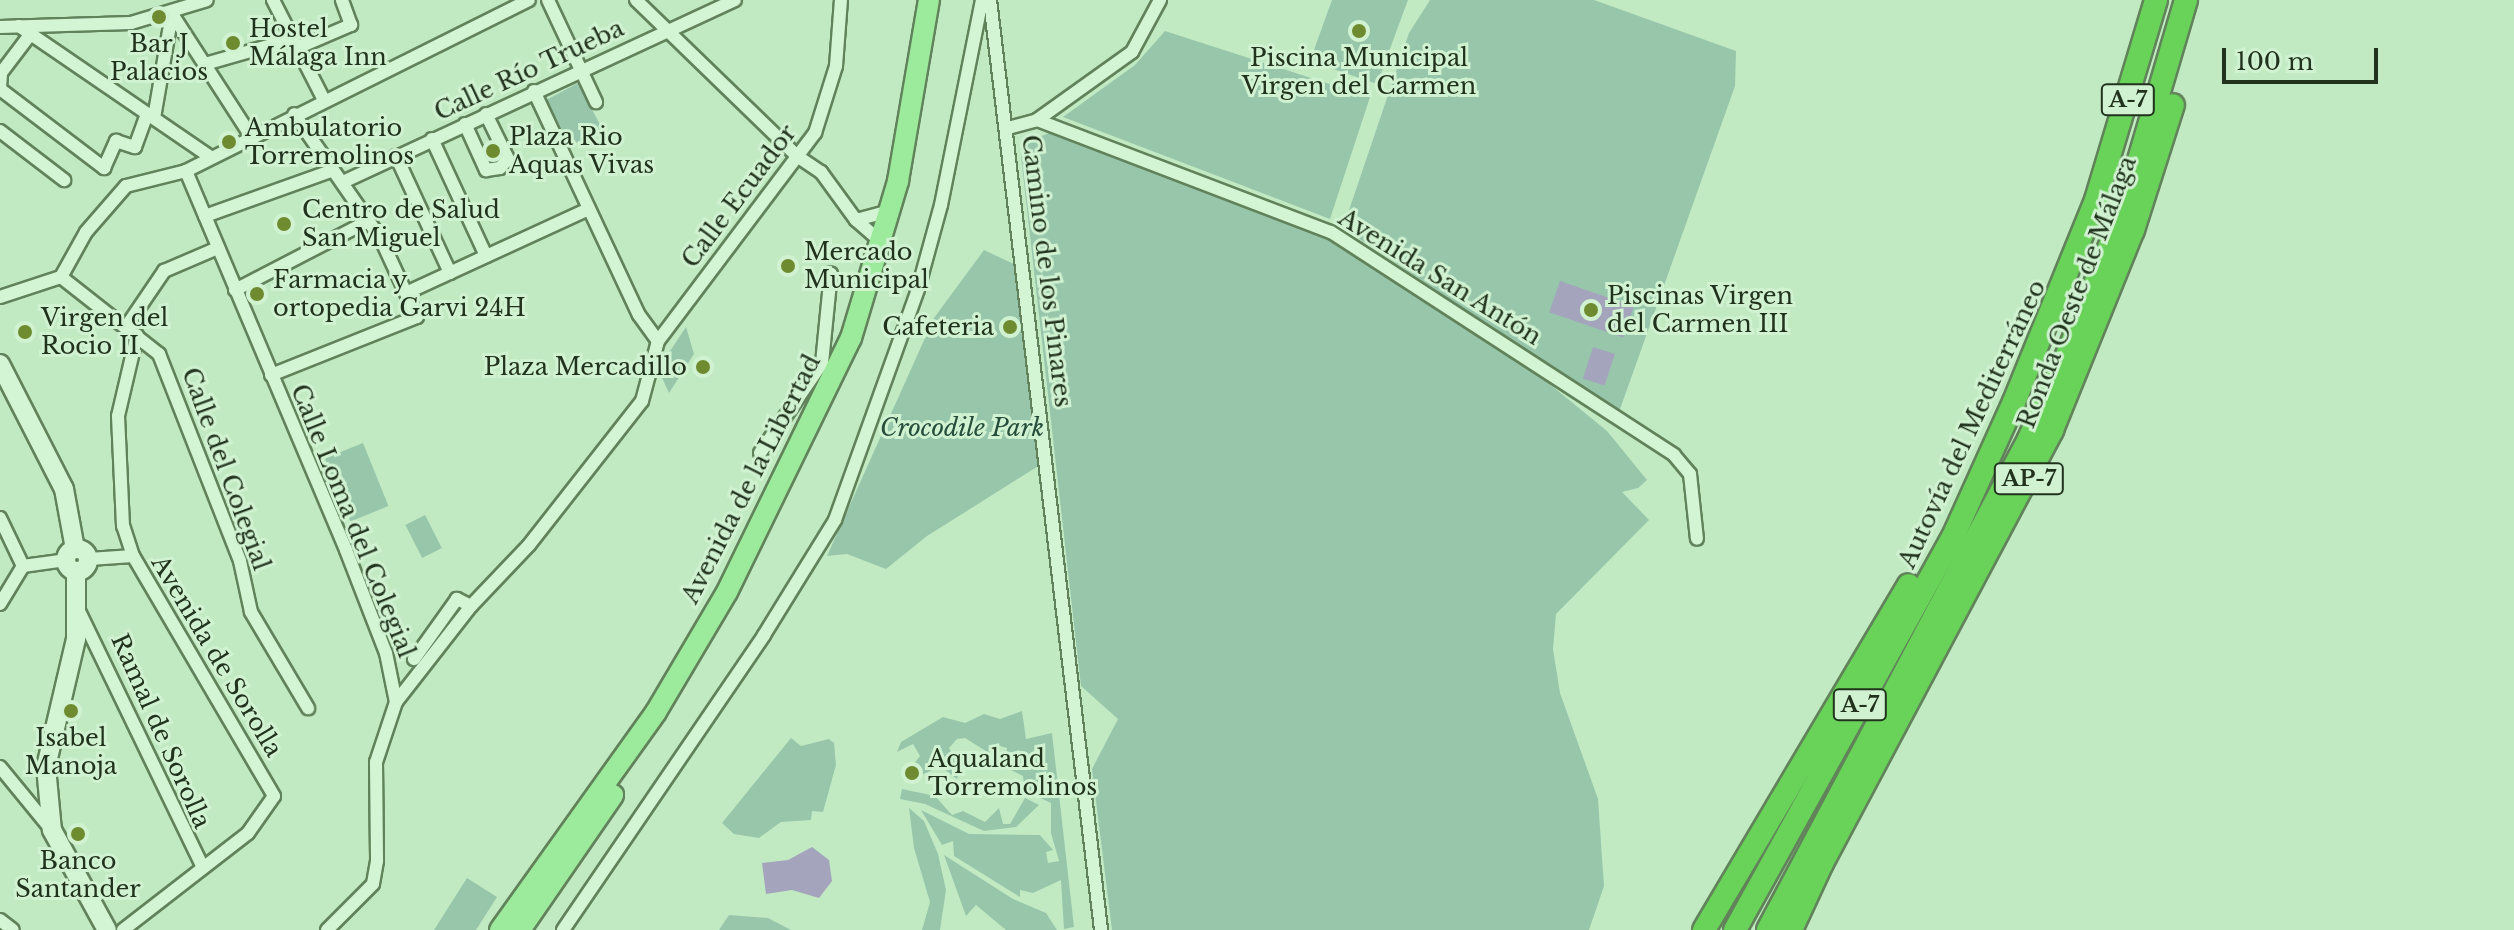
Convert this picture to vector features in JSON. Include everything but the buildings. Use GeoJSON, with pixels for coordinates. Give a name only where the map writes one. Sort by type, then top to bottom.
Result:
{"type":"FeatureCollection","features":[{"type":"Feature","properties":{"kind":"highway","name":"Autovía del Mediterráneo"},"geometry":{"type":"LineString","coordinates":[[1735,930],[1953,537],[2066,280],[2119,133],[2156,0]]}},
{"type":"Feature","properties":{"kind":"highway","name":"Autovía del Mediterráneo"},"geometry":{"type":"LineString","coordinates":[[1768,930],[2051,391],[2126,204],[2186,0]]}},
{"type":"Feature","properties":{"kind":"highway","name":"Ronda Oeste de Málaga"},"geometry":{"type":"LineString","coordinates":[[1791,930],[1822,863],[2052,430],[2133,230],[2201,0]]}},
{"type":"Feature","properties":{"kind":"highway","name":"AP-7"},"geometry":{"type":"LineString","coordinates":[[1704,930],[1978,475]]}},
{"type":"Feature","properties":{"kind":"main road","name":"Avenida de la Libertad"},"geometry":{"type":"LineString","coordinates":[[500,930],[656,712],[727,592],[851,338],[889,211],[915,98],[929,0]]}},
{"type":"Feature","properties":{"kind":"main road","name":"Avenida de la Libertad"},"geometry":{"type":"LineString","coordinates":[[520,930],[666,719],[737,600],[861,342],[909,183],[942,0]]}},
{"type":"Feature","properties":{"kind":"main road"},"geometry":{"type":"LineString","coordinates":[[3,376],[64,489],[76,560],[79,611],[46,767],[52,830],[107,930]]}},
{"type":"Feature","properties":{"kind":"street"},"geometry":{"type":"LineString","coordinates":[[0,27],[131,23],[207,0]]}},
{"type":"Feature","properties":{"kind":"street"},"geometry":{"type":"LineString","coordinates":[[273,0],[324,100]]}},
{"type":"Feature","properties":{"kind":"street"},"geometry":{"type":"LineString","coordinates":[[0,297],[61,277],[86,232],[126,186],[186,171],[294,114],[529,0]]}},
{"type":"Feature","properties":{"kind":"street"},"geometry":{"type":"LineString","coordinates":[[548,0],[596,102]]}},
{"type":"Feature","properties":{"kind":"street"},"geometry":{"type":"LineString","coordinates":[[636,0],[797,156],[821,172],[856,220],[880,241]]}},
{"type":"Feature","properties":{"kind":"street","name":"Calle Río Trueba"},"geometry":{"type":"LineString","coordinates":[[343,182],[735,0]]}},
{"type":"Feature","properties":{"kind":"street","name":"Calle Ecuador"},"geometry":{"type":"LineString","coordinates":[[396,702],[471,606],[529,545],[642,401],[658,341],[815,133],[836,66],[841,0]]}},
{"type":"Feature","properties":{"kind":"street"},"geometry":{"type":"LineString","coordinates":[[563,930],[783,608],[835,520],[918,289],[941,205],[982,0]]}},
{"type":"Feature","properties":{"kind":"street","name":"Camino de los Pinares"},"geometry":{"type":"LineString","coordinates":[[990,0],[1008,128],[1101,930]]}},
{"type":"Feature","properties":{"kind":"street"},"geometry":{"type":"LineString","coordinates":[[1008,128],[1037,120],[1132,52],[1160,0]]}},
{"type":"Feature","properties":{"kind":"street"},"geometry":{"type":"LineString","coordinates":[[205,64],[295,44],[351,25],[344,1]]}},
{"type":"Feature","properties":{"kind":"street"},"geometry":{"type":"LineString","coordinates":[[178,8],[205,64],[251,136]]}},
{"type":"Feature","properties":{"kind":"street"},"geometry":{"type":"LineString","coordinates":[[29,36],[1,73],[0,88],[104,168],[116,141],[135,147],[150,116],[178,8]]}},
{"type":"Feature","properties":{"kind":"street"},"geometry":{"type":"LineString","coordinates":[[19,26],[29,36],[210,157]]}},
{"type":"Feature","properties":{"kind":"street"},"geometry":{"type":"LineString","coordinates":[[534,91],[639,315],[658,341]]}},
{"type":"Feature","properties":{"kind":"street"},"geometry":{"type":"LineString","coordinates":[[271,375],[417,317],[368,221],[294,114]]}},
{"type":"Feature","properties":{"kind":"street"},"geometry":{"type":"LineString","coordinates":[[465,124],[486,170],[500,168],[508,159],[486,114]]}},
{"type":"Feature","properties":{"kind":"street","name":"Avenida San Antón"},"geometry":{"type":"LineString","coordinates":[[1037,120],[1331,232],[1674,455],[1690,474],[1697,539]]}},
{"type":"Feature","properties":{"kind":"street"},"geometry":{"type":"LineString","coordinates":[[0,131],[64,180]]}},
{"type":"Feature","properties":{"kind":"street"},"geometry":{"type":"LineString","coordinates":[[432,139],[486,256]]}},
{"type":"Feature","properties":{"kind":"street"},"geometry":{"type":"LineString","coordinates":[[396,156],[450,273]]}},
{"type":"Feature","properties":{"kind":"street","name":"Calle Loma del Colegial"},"geometry":{"type":"LineString","coordinates":[[186,171],[386,653],[396,702],[376,762],[373,884],[327,930]]}},
{"type":"Feature","properties":{"kind":"street"},"geometry":{"type":"LineString","coordinates":[[205,216],[331,171]]}},
{"type":"Feature","properties":{"kind":"street"},"geometry":{"type":"LineString","coordinates":[[406,293],[589,209]]}},
{"type":"Feature","properties":{"kind":"street"},"geometry":{"type":"LineString","coordinates":[[856,220],[889,211]]}},
{"type":"Feature","properties":{"kind":"street"},"geometry":{"type":"LineString","coordinates":[[235,290],[368,221]]}},
{"type":"Feature","properties":{"kind":"street"},"geometry":{"type":"LineString","coordinates":[[132,331],[164,271],[218,248]]}},
{"type":"Feature","properties":{"kind":"street"},"geometry":{"type":"LineString","coordinates":[[760,453],[822,363],[831,273]]}},
{"type":"Feature","properties":{"kind":"street","name":"Calle del Colegial"},"geometry":{"type":"LineString","coordinates":[[61,277],[153,346],[170,378],[240,561],[251,612],[308,708]]}},
{"type":"Feature","properties":{"kind":"street","name":"Avenida de Sorolla"},"geometry":{"type":"LineString","coordinates":[[123,930],[248,833],[274,796],[133,556],[123,526],[118,416],[132,331]]}},
{"type":"Feature","properties":{"kind":"street"},"geometry":{"type":"LineString","coordinates":[[0,518],[23,566]]}},
{"type":"Feature","properties":{"kind":"street"},"geometry":{"type":"LineString","coordinates":[[23,566],[133,556]]}},
{"type":"Feature","properties":{"kind":"street"},"geometry":{"type":"LineString","coordinates":[[0,604],[23,566]]}},
{"type":"Feature","properties":{"kind":"street"},"geometry":{"type":"LineString","coordinates":[[414,659],[457,599],[471,606]]}},
{"type":"Feature","properties":{"kind":"street","name":"Ramal de Sorolla"},"geometry":{"type":"LineString","coordinates":[[79,611],[203,868]]}},
{"type":"Feature","properties":{"kind":"street"},"geometry":{"type":"LineString","coordinates":[[0,767],[52,830]]}},
{"type":"Feature","properties":{"kind":"street"},"geometry":{"type":"LineString","coordinates":[[0,920],[13,930]]}},
{"type":"Feature","properties":{"kind":"green space","name":"Piscina Municipal Virgen del Carmen"},"geometry":{"type":"Polygon","coordinates":[[[1332,0],[1408,0],[1377,84],[1310,61],[1332,0]]]}},
{"type":"Feature","properties":{"kind":"green space"},"geometry":{"type":"Polygon","coordinates":[[[1430,0],[1594,0],[1736,51],[1735,86],[1619,412],[1343,228],[1409,33],[1430,0]]]}},
{"type":"Feature","properties":{"kind":"green space"},"geometry":{"type":"Polygon","coordinates":[[[1165,31],[1370,97],[1330,219],[1063,117],[1135,65],[1165,31]]]}},
{"type":"Feature","properties":{"kind":"green space"},"geometry":{"type":"Polygon","coordinates":[[[578,83],[602,129],[571,146],[546,100],[578,83]]]}},
{"type":"Feature","properties":{"kind":"green space"},"geometry":{"type":"Polygon","coordinates":[[[1052,132],[1327,234],[1525,364],[1607,431],[1647,480],[1638,488],[1622,492],[1649,520],[1556,614],[1553,649],[1560,693],[1598,799],[1604,886],[1589,930],[1112,930],[1092,769],[1118,719],[1081,686],[1021,156],[1028,141],[1052,132]]]}},
{"type":"Feature","properties":{"kind":"green space","name":"Crocodile Park"},"geometry":{"type":"Polygon","coordinates":[[[984,250],[1016,265],[1040,465],[927,536],[886,569],[847,554],[827,556],[934,318],[984,250]]]}},
{"type":"Feature","properties":{"kind":"green space"},"geometry":{"type":"Polygon","coordinates":[[[686,327],[694,354],[669,393],[658,369],[686,327]]]}},
{"type":"Feature","properties":{"kind":"green space"},"geometry":{"type":"Polygon","coordinates":[[[363,443],[388,506],[350,521],[325,458],[363,443]]]}},
{"type":"Feature","properties":{"kind":"green space"},"geometry":{"type":"Polygon","coordinates":[[[425,515],[442,548],[422,558],[405,525],[425,515]]]}},
{"type":"Feature","properties":{"kind":"green space"},"geometry":{"type":"Polygon","coordinates":[[[1022,711],[1026,739],[1052,733],[1074,927],[1064,929],[1061,880],[1033,893],[1020,890],[1020,897],[954,856],[953,841],[942,845],[921,810],[969,834],[1040,835],[1053,850],[1046,852],[1048,863],[1059,861],[1051,833],[1051,803],[1025,791],[1023,776],[1005,767],[1007,748],[997,745],[989,753],[965,738],[957,739],[949,748],[960,770],[957,779],[940,766],[922,775],[908,772],[920,756],[913,744],[897,752],[901,742],[943,717],[965,723],[984,714],[1000,719],[1022,711]]]}},
{"type":"Feature","properties":{"kind":"green space"},"geometry":{"type":"Polygon","coordinates":[[[791,738],[801,746],[829,739],[834,743],[836,765],[823,812],[812,811],[811,820],[781,822],[759,838],[734,834],[722,823],[791,738]]]}},
{"type":"Feature","properties":{"kind":"green space"},"geometry":{"type":"Polygon","coordinates":[[[902,789],[935,796],[952,815],[963,811],[985,822],[999,808],[1003,824],[1010,824],[1025,798],[1039,805],[1016,827],[984,831],[925,804],[900,799],[902,789]]]}},
{"type":"Feature","properties":{"kind":"green space"},"geometry":{"type":"Polygon","coordinates":[[[909,808],[924,821],[938,854],[946,890],[940,930],[922,930],[930,902],[914,848],[909,808]]]}},
{"type":"Feature","properties":{"kind":"green space"},"geometry":{"type":"Polygon","coordinates":[[[944,855],[1013,899],[1046,913],[1057,930],[1006,930],[976,905],[966,916],[944,855]]]}},
{"type":"Feature","properties":{"kind":"green space"},"geometry":{"type":"Polygon","coordinates":[[[467,878],[497,897],[476,930],[434,930],[467,878]]]}},
{"type":"Feature","properties":{"kind":"green space"},"geometry":{"type":"Polygon","coordinates":[[[729,915],[768,918],[791,930],[719,930],[729,915]]]}},
{"type":"Feature","properties":{"kind":"water","name":"Piscinas Virgen del Carmen III"},"geometry":{"type":"Polygon","coordinates":[[[1560,281],[1634,306],[1623,338],[1549,312],[1560,281]]]}},
{"type":"Feature","properties":{"kind":"water","name":"Piscinas Virgen del Carmen III"},"geometry":{"type":"Polygon","coordinates":[[[1593,347],[1615,354],[1605,385],[1583,378],[1593,347]]]}},
{"type":"Feature","properties":{"kind":"water"},"geometry":{"type":"Polygon","coordinates":[[[812,847],[829,860],[832,881],[819,898],[792,890],[766,894],[762,863],[788,860],[812,847]]]}},
{"type":"Feature","properties":{"kind":"place","name":"Bar J Palacios"},"geometry":{"type":"Point","coordinates":[159,17]}},
{"type":"Feature","properties":{"kind":"place","name":"Piscina Municipal Virgen del Carmen"},"geometry":{"type":"Point","coordinates":[1359,31]}},
{"type":"Feature","properties":{"kind":"place","name":"Hostel Málaga Inn"},"geometry":{"type":"Point","coordinates":[233,43]}},
{"type":"Feature","properties":{"kind":"place","name":"Ambulatorio Torremolinos"},"geometry":{"type":"Point","coordinates":[229,142]}},
{"type":"Feature","properties":{"kind":"place","name":"Plaza Rio Aquas Vivas"},"geometry":{"type":"Point","coordinates":[493,151]}},
{"type":"Feature","properties":{"kind":"place","name":"Centro de Salud San Miguel"},"geometry":{"type":"Point","coordinates":[284,224]}},
{"type":"Feature","properties":{"kind":"place","name":"Mercado Municipal"},"geometry":{"type":"Point","coordinates":[788,266]}},
{"type":"Feature","properties":{"kind":"place","name":"Farmacia y ortopedia Garvi 24H"},"geometry":{"type":"Point","coordinates":[257,294]}},
{"type":"Feature","properties":{"kind":"place","name":"Piscinas Virgen del Carmen III"},"geometry":{"type":"Point","coordinates":[1591,310]}},
{"type":"Feature","properties":{"kind":"place","name":"Cafeteria"},"geometry":{"type":"Point","coordinates":[1010,327]}},
{"type":"Feature","properties":{"kind":"place","name":"Virgen del Rocio II"},"geometry":{"type":"Point","coordinates":[25,332]}},
{"type":"Feature","properties":{"kind":"place","name":"Plaza Mercadillo"},"geometry":{"type":"Point","coordinates":[703,367]}},
{"type":"Feature","properties":{"kind":"place","name":"Isabel Manoja"},"geometry":{"type":"Point","coordinates":[71,711]}},
{"type":"Feature","properties":{"kind":"place","name":"Aqualand Torremolinos"},"geometry":{"type":"Point","coordinates":[912,773]}},
{"type":"Feature","properties":{"kind":"place","name":"Banco Santander"},"geometry":{"type":"Point","coordinates":[78,834]}}]}
